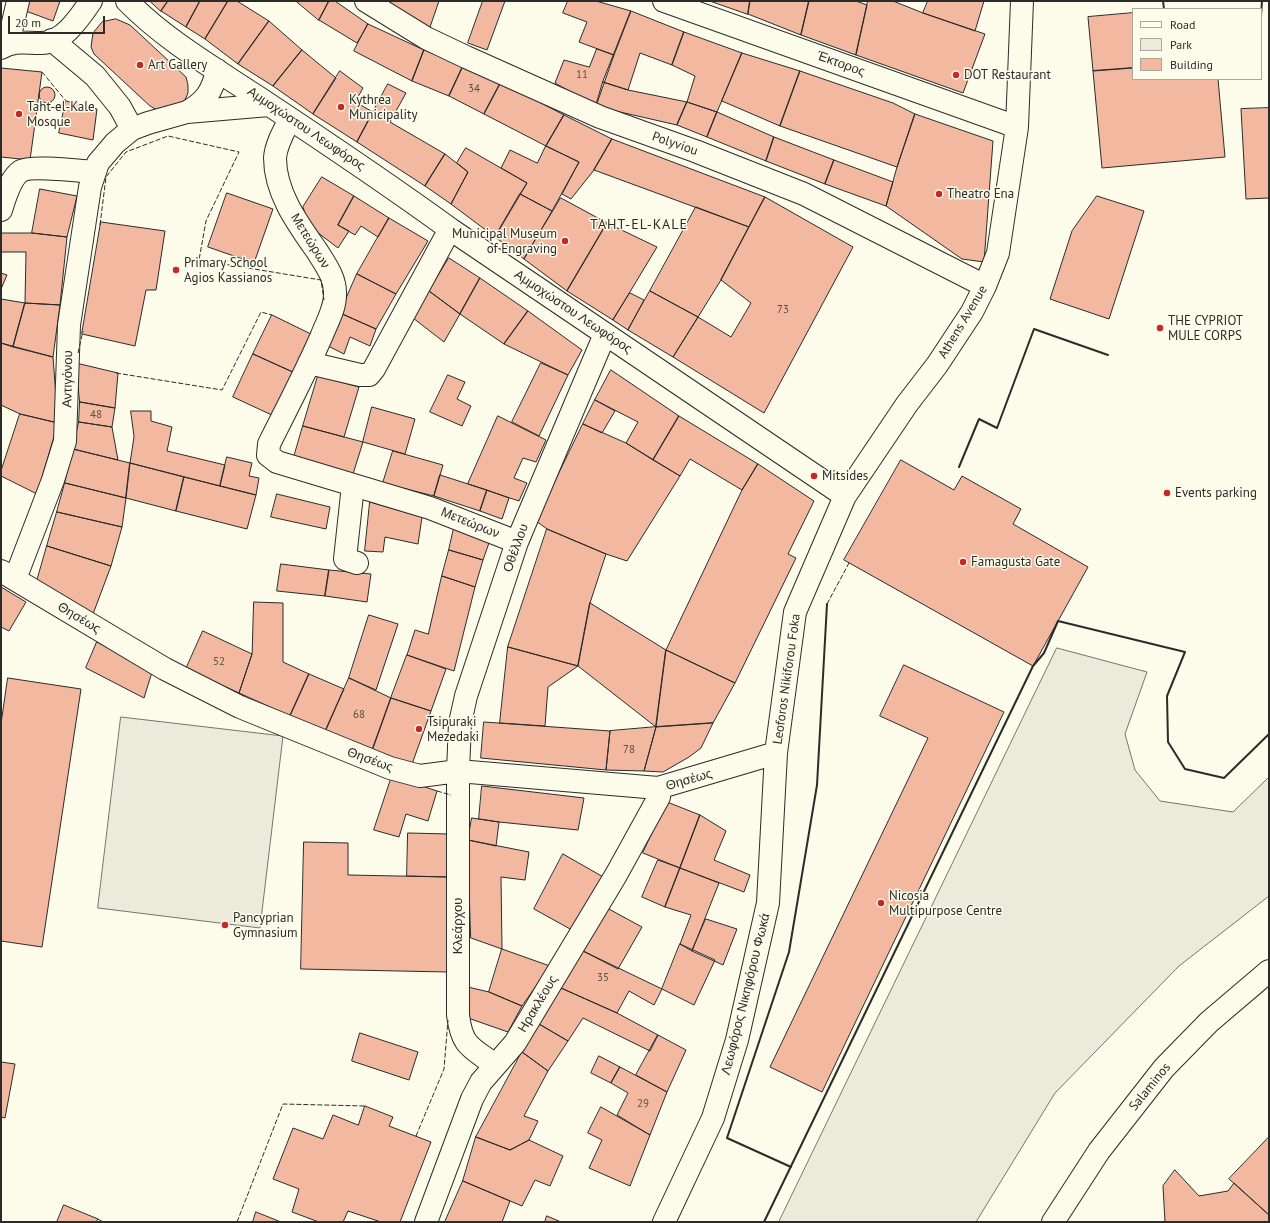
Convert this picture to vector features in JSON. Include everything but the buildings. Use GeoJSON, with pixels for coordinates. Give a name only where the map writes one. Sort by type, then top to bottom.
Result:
{"type":"FeatureCollection","features":[{"type":"Feature","properties":{"kind":"street"},"geometry":{"type":"LineString","coordinates":[[4,46],[18,1]]}},
{"type":"Feature","properties":{"kind":"street"},"geometry":{"type":"LineString","coordinates":[[4,46],[21,41],[42,43],[52,40],[78,20],[91,1]]}},
{"type":"Feature","properties":{"kind":"street","name":"Αμμοχώστου Λεωφόρος"},"geometry":{"type":"LineString","coordinates":[[127,1],[144,18],[217,70],[394,188],[450,229],[845,496]]}},
{"type":"Feature","properties":{"kind":"street","name":"Polyviou"},"geometry":{"type":"LineString","coordinates":[[366,1],[426,38],[562,101],[600,117],[695,151],[804,194],[985,286]]}},
{"type":"Feature","properties":{"kind":"street","name":"Έκτορος"},"geometry":{"type":"LineString","coordinates":[[664,1],[1017,127]]}},
{"type":"Feature","properties":{"kind":"street","name":"Athens Avenue"},"geometry":{"type":"LineString","coordinates":[[845,496],[907,404],[937,365],[972,312],[985,286],[998,253],[1003,230],[1017,127],[1022,1]]}},
{"type":"Feature","properties":{"kind":"street"},"geometry":{"type":"LineString","coordinates":[[52,40],[95,76],[120,107],[132,129]]}},
{"type":"Feature","properties":{"kind":"street","name":"Αντιγόνου"},"geometry":{"type":"LineString","coordinates":[[8,575],[53,480],[65,441],[69,325],[90,187],[94,172],[98,164],[115,143],[132,129],[187,112],[198,106],[212,90],[217,70]]}},
{"type":"Feature","properties":{"kind":"street","name":"Αντιγόνου"},"geometry":{"type":"LineString","coordinates":[[187,112],[270,105]]}},
{"type":"Feature","properties":{"kind":"street","name":"Μετεώρων"},"geometry":{"type":"LineString","coordinates":[[290,119],[277,147],[275,159],[278,181],[287,204],[326,266],[334,282],[335,295],[332,309],[309,363],[270,444],[268,455],[277,462],[430,508],[517,542]]}},
{"type":"Feature","properties":{"kind":"street"},"geometry":{"type":"LineString","coordinates":[[1,210],[12,183],[21,171],[35,168],[94,172]]}},
{"type":"Feature","properties":{"kind":"street"},"geometry":{"type":"LineString","coordinates":[[309,363],[360,375],[369,375],[374,369],[450,229]]}},
{"type":"Feature","properties":{"kind":"street","name":"Οθέλλου"},"geometry":{"type":"LineString","coordinates":[[458,771],[460,723],[466,696],[517,542],[605,334]]}},
{"type":"Feature","properties":{"kind":"street"},"geometry":{"type":"LineString","coordinates":[[353,485],[345,559],[357,562]]}},
{"type":"Feature","properties":{"kind":"street","name":"Leoforos Nikiforou Foka"},"geometry":{"type":"LineString","coordinates":[[776,753],[795,612],[816,560],[845,496]]}},
{"type":"Feature","properties":{"kind":"street","name":"Θησέως"},"geometry":{"type":"LineString","coordinates":[[8,575],[165,669],[240,707],[390,768],[420,776],[458,771],[658,788],[776,753]]}},
{"type":"Feature","properties":{"kind":"street","name":"Λεωφόρος Νικηφόρου Φωκά"},"geometry":{"type":"LineString","coordinates":[[664,1222],[713,1118],[737,1040],[768,903],[776,753]]}},
{"type":"Feature","properties":{"kind":"street","name":"Κλεάρχου"},"geometry":{"type":"LineString","coordinates":[[458,771],[458,1015],[460,1032],[466,1043],[495,1065]]}},
{"type":"Feature","properties":{"kind":"street","name":"Ηρακλέους"},"geometry":{"type":"LineString","coordinates":[[426,1222],[472,1099],[481,1082],[515,1043],[616,875],[659,797],[658,788]]}},
{"type":"Feature","properties":{"kind":"street","name":"Salaminos"},"geometry":{"type":"LineString","coordinates":[[1053,1222],[1099,1151],[1164,1068],[1209,1022],[1269,971]]}},
{"type":"Feature","properties":{"kind":"green space"},"geometry":{"type":"Polygon","coordinates":[[[1057,648],[1147,672],[1125,734],[1135,770],[1160,801],[1233,812],[1269,777],[1269,896],[1179,966],[1055,1093],[976,1222],[779,1222],[1057,648]]]}},
{"type":"Feature","properties":{"kind":"green space"},"geometry":{"type":"Polygon","coordinates":[[[121,717],[283,736],[260,928],[98,908],[121,717]]]}},
{"type":"Feature","properties":{"kind":"fence"},"geometry":{"type":"LineString","coordinates":[[42,72],[66,101]]}},
{"type":"Feature","properties":{"kind":"fence"},"geometry":{"type":"LineString","coordinates":[[100,225],[106,177],[126,152],[168,136],[239,152],[206,221],[199,260],[321,280],[324,300]]}},
{"type":"Feature","properties":{"kind":"fence"},"geometry":{"type":"LineString","coordinates":[[116,373],[222,390],[261,312],[272,315]]}},
{"type":"Feature","properties":{"kind":"fence"},"geometry":{"type":"LineString","coordinates":[[78,353],[83,331]]}},
{"type":"Feature","properties":{"kind":"fence"},"geometry":{"type":"LineString","coordinates":[[827,604],[849,563]]}},
{"type":"Feature","properties":{"kind":"fence"},"geometry":{"type":"LineString","coordinates":[[437,791],[451,795]]}},
{"type":"Feature","properties":{"kind":"fence"},"geometry":{"type":"LineString","coordinates":[[416,1136],[444,1069],[448,1020]]}},
{"type":"Feature","properties":{"kind":"fence"},"geometry":{"type":"LineString","coordinates":[[237,1222],[283,1104],[365,1106]]}},
{"type":"Feature","properties":{"kind":"fence"},"geometry":{"type":"LineString","coordinates":[[98,1219],[103,1222]]}},
{"type":"Feature","properties":{"kind":"wall"},"geometry":{"type":"LineString","coordinates":[[1163,1],[1164,8]]}},
{"type":"Feature","properties":{"kind":"wall"},"geometry":{"type":"LineString","coordinates":[[1262,1],[1262,8]]}},
{"type":"Feature","properties":{"kind":"wall"},"geometry":{"type":"LineString","coordinates":[[959,467],[979,419],[997,428],[1034,329],[1108,355]]}},
{"type":"Feature","properties":{"kind":"wall"},"geometry":{"type":"LineString","coordinates":[[791,1167],[727,1138],[789,952],[817,785],[827,604]]}},
{"type":"Feature","properties":{"kind":"wall"},"geometry":{"type":"LineString","coordinates":[[764,1222],[1033,666],[1044,653],[1058,621],[1185,652],[1167,696],[1168,742],[1185,769],[1224,778],[1269,734]]}},
{"type":"Feature","properties":{"kind":"place","name":"Art Gallery"},"geometry":{"type":"Point","coordinates":[140,65]}},
{"type":"Feature","properties":{"kind":"place","name":"DOT Restaurant"},"geometry":{"type":"Point","coordinates":[956,75]}},
{"type":"Feature","properties":{"kind":"place","name":"Kythrea Municipality"},"geometry":{"type":"Point","coordinates":[341,107]}},
{"type":"Feature","properties":{"kind":"place","name":"Taht-el-Kale Mosque"},"geometry":{"type":"Point","coordinates":[19,114]}},
{"type":"Feature","properties":{"kind":"place","name":"Theatro Ena"},"geometry":{"type":"Point","coordinates":[939,194]}},
{"type":"Feature","properties":{"kind":"place","name":"Municipal Museum of Engraving"},"geometry":{"type":"Point","coordinates":[565,241]}},
{"type":"Feature","properties":{"kind":"place","name":"Primary School Agios Kassianos"},"geometry":{"type":"Point","coordinates":[176,270]}},
{"type":"Feature","properties":{"kind":"place","name":"THE CYPRIOT MULE CORPS"},"geometry":{"type":"Point","coordinates":[1160,328]}},
{"type":"Feature","properties":{"kind":"place","name":"Mitsides"},"geometry":{"type":"Point","coordinates":[814,476]}},
{"type":"Feature","properties":{"kind":"place","name":"Events parking"},"geometry":{"type":"Point","coordinates":[1167,493]}},
{"type":"Feature","properties":{"kind":"place","name":"Famagusta Gate"},"geometry":{"type":"Point","coordinates":[963,562]}},
{"type":"Feature","properties":{"kind":"place","name":"Tsipuraki Mezedaki"},"geometry":{"type":"Point","coordinates":[419,729]}},
{"type":"Feature","properties":{"kind":"place","name":"Nicosia Multipurpose Centre"},"geometry":{"type":"Point","coordinates":[881,903]}},
{"type":"Feature","properties":{"kind":"place","name":"Pancyprian Gymnasium"},"geometry":{"type":"Point","coordinates":[225,925]}},
{"type":"Feature","properties":{"kind":"district","name":"TAHT-EL-KALE"},"geometry":{"type":"Point","coordinates":[639,225]}}]}
